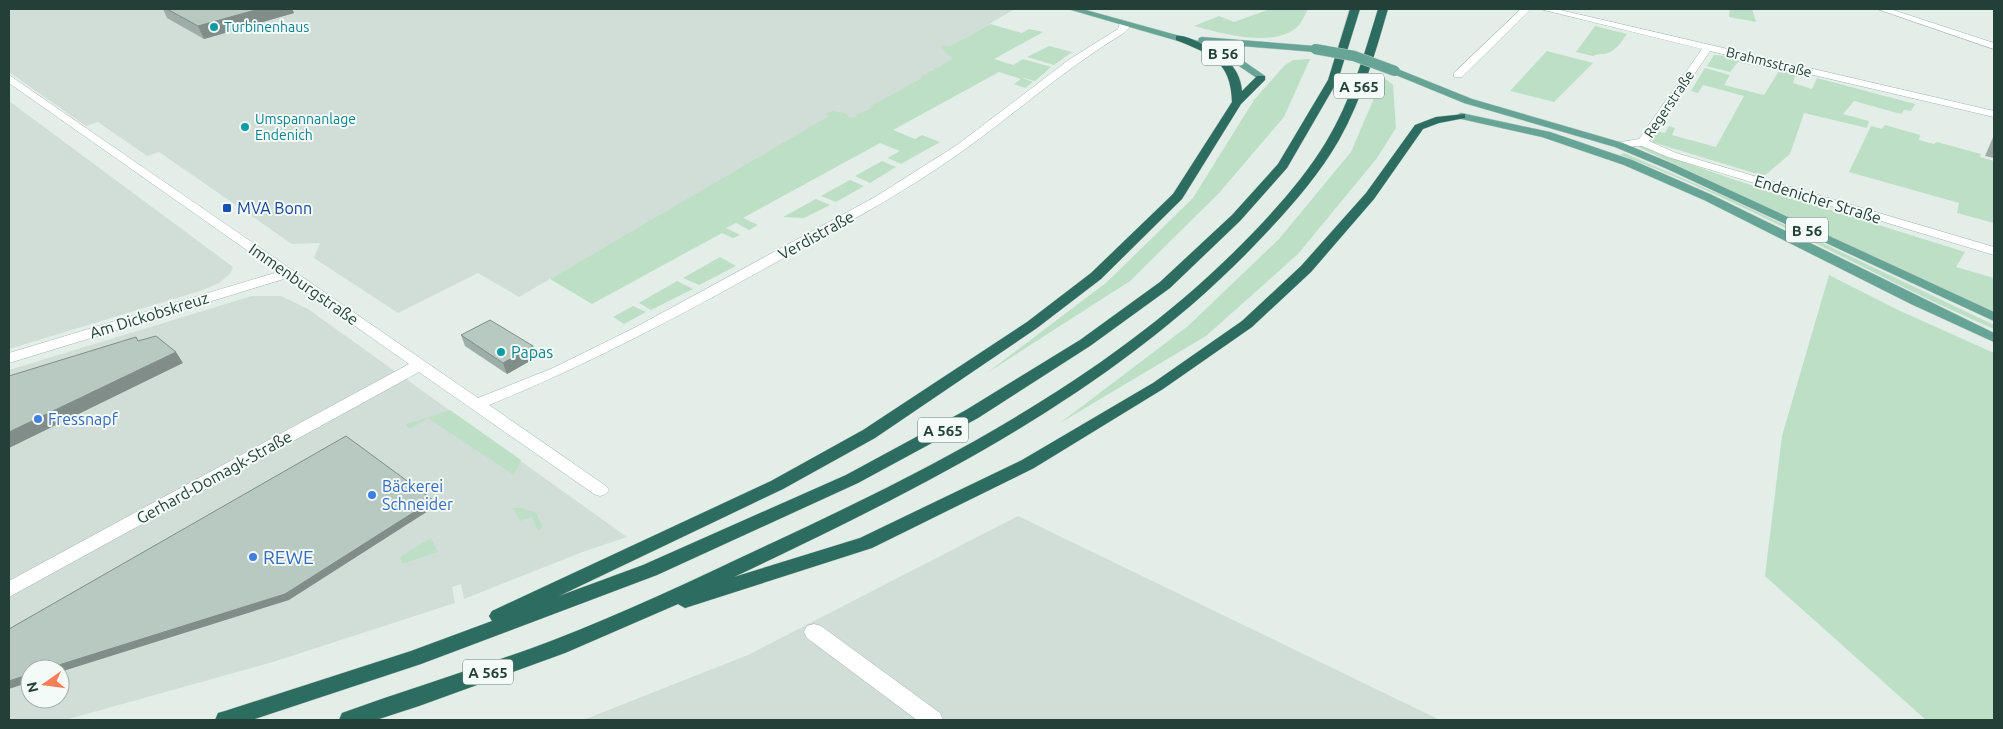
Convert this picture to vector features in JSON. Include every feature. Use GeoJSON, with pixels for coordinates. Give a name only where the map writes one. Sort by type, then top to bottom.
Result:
{"type":"FeatureCollection","features":[{"type":"Feature","properties":{"kind":"highway","name":"A 565"},"geometry":{"type":"LineString","coordinates":[[225,720],[414,658],[650,570],[852,479],[972,414],[1085,343],[1165,285],[1236,218],[1283,166],[1333,80],[1355,9]]}},
{"type":"Feature","properties":{"kind":"highway","name":"A 565"},"geometry":{"type":"LineString","coordinates":[[349,720],[452,686],[624,620],[845,517],[996,437],[1119,357],[1198,295],[1266,229],[1322,157],[1353,104],[1384,9]]}},
{"type":"Feature","properties":{"kind":"highway"},"geometry":{"type":"LineString","coordinates":[[1179,38],[1208,50],[1224,62],[1238,82],[1237,102]]}},
{"type":"Feature","properties":{"kind":"highway"},"geometry":{"type":"LineString","coordinates":[[414,658],[670,534],[777,485],[869,434],[1032,325],[1096,276],[1178,196],[1237,102],[1261,78]]}},
{"type":"Feature","properties":{"kind":"highway"},"geometry":{"type":"LineString","coordinates":[[624,620],[866,543],[1028,464],[1142,396],[1247,324],[1306,269],[1370,196],[1419,127],[1436,120],[1460,116]]}},
{"type":"Feature","properties":{"kind":"main road","name":"B 56"},"geometry":{"type":"LineString","coordinates":[[1073,9],[1179,38],[1228,55],[1261,78]]}},
{"type":"Feature","properties":{"kind":"main road","name":"B 56"},"geometry":{"type":"LineString","coordinates":[[1109,9],[1220,41]]}},
{"type":"Feature","properties":{"kind":"main road","name":"B 56"},"geometry":{"type":"LineString","coordinates":[[1179,38],[1315,50],[1354,56],[1468,101],[1619,145],[1678,170],[1994,317]]}},
{"type":"Feature","properties":{"kind":"main road","name":"B 56"},"geometry":{"type":"LineString","coordinates":[[1513,114],[1563,140]]}},
{"type":"Feature","properties":{"kind":"main road","name":"B 56"},"geometry":{"type":"LineString","coordinates":[[1460,116],[1513,126],[1563,140],[1627,162],[1706,196],[1994,338]]}},
{"type":"Feature","properties":{"kind":"street"},"geometry":{"type":"LineString","coordinates":[[1458,75],[1526,9]]}},
{"type":"Feature","properties":{"kind":"street","name":"Brahmsstraße"},"geometry":{"type":"LineString","coordinates":[[1544,9],[1994,114]]}},
{"type":"Feature","properties":{"kind":"street"},"geometry":{"type":"LineString","coordinates":[[1882,9],[1994,46]]}},
{"type":"Feature","properties":{"kind":"street","name":"Verdistraße"},"geometry":{"type":"LineString","coordinates":[[477,404],[557,371],[644,328],[859,211],[937,164],[986,131],[1044,81],[1094,46],[1121,31],[1124,28],[1124,22]]}},
{"type":"Feature","properties":{"kind":"street","name":"Regerstraße"},"geometry":{"type":"LineString","coordinates":[[1619,145],[1643,142],[1708,47]]}},
{"type":"Feature","properties":{"kind":"street","name":"Immenburgstraße"},"geometry":{"type":"LineString","coordinates":[[9,78],[600,490]]}},
{"type":"Feature","properties":{"kind":"street","name":"Endenicher Straße"},"geometry":{"type":"LineString","coordinates":[[1643,142],[1681,157],[1994,251]]}},
{"type":"Feature","properties":{"kind":"street","name":"Am Dickobskreuz"},"geometry":{"type":"LineString","coordinates":[[9,358],[289,273]]}},
{"type":"Feature","properties":{"kind":"street","name":"Gerhard-Domagk-Straße"},"geometry":{"type":"LineString","coordinates":[[9,590],[420,365]]}},
{"type":"Feature","properties":{"kind":"street"},"geometry":{"type":"LineString","coordinates":[[814,632],[933,720]]}},
{"type":"Feature","properties":{"kind":"shaded area"},"geometry":{"type":"Polygon","coordinates":[[[9,9],[1015,9],[946,49],[966,56],[853,124],[760,157],[519,297],[478,273],[398,313],[314,258],[320,243],[292,244],[159,152],[147,156],[98,122],[86,126],[9,72],[9,9]]]}},
{"type":"Feature","properties":{"kind":"shaded area"},"geometry":{"type":"Polygon","coordinates":[[[9,101],[233,267],[230,274],[219,283],[200,291],[9,349],[9,101]]]}},
{"type":"Feature","properties":{"kind":"shaded area"},"geometry":{"type":"Polygon","coordinates":[[[252,296],[281,296],[308,309],[627,537],[585,551],[464,599],[461,584],[452,587],[455,603],[273,662],[65,720],[9,720],[9,370],[252,296]]]}},
{"type":"Feature","properties":{"kind":"shaded area"},"geometry":{"type":"Polygon","coordinates":[[[1018,516],[1440,720],[583,720],[748,655],[1018,516]]]}},
{"type":"Feature","properties":{"kind":"green space"},"geometry":{"type":"Polygon","coordinates":[[[1270,9],[1308,9],[1298,26],[1288,33],[1276,37],[1247,37],[1194,26],[1219,16],[1234,22],[1270,9]]]}},
{"type":"Feature","properties":{"kind":"green space"},"geometry":{"type":"Polygon","coordinates":[[[1730,9],[1752,9],[1756,22],[1729,17],[1730,9]]]}},
{"type":"Feature","properties":{"kind":"green space"},"geometry":{"type":"Polygon","coordinates":[[[990,24],[1022,33],[1029,29],[1043,32],[994,59],[1013,65],[1023,59],[1051,67],[1035,81],[1020,77],[1033,82],[1025,88],[1014,84],[1021,79],[999,72],[893,130],[915,139],[922,135],[940,142],[901,164],[888,158],[900,151],[880,143],[743,218],[758,225],[749,230],[736,223],[726,228],[740,235],[733,238],[722,233],[592,304],[550,279],[829,116],[825,113],[834,111],[845,113],[850,118],[857,117],[856,115],[872,108],[871,106],[922,78],[921,76],[929,74],[927,72],[941,67],[953,59],[940,47],[943,45],[949,47],[990,24]]]}},
{"type":"Feature","properties":{"kind":"green space"},"geometry":{"type":"Polygon","coordinates":[[[1595,26],[1627,34],[1618,46],[1609,53],[1593,56],[1576,52],[1595,26]]]}},
{"type":"Feature","properties":{"kind":"green space"},"geometry":{"type":"Polygon","coordinates":[[[1049,46],[1072,52],[1054,65],[1027,57],[1049,46]]]}},
{"type":"Feature","properties":{"kind":"green space"},"geometry":{"type":"Polygon","coordinates":[[[1547,51],[1593,63],[1554,102],[1510,91],[1547,51]]]}},
{"type":"Feature","properties":{"kind":"green space"},"geometry":{"type":"Polygon","coordinates":[[[1714,55],[1726,56],[1796,73],[1793,83],[1812,89],[1817,78],[1915,104],[1911,111],[1904,110],[1901,114],[1854,101],[1843,114],[1869,121],[1867,128],[1804,113],[1790,154],[1764,176],[1652,142],[1656,131],[1665,133],[1669,126],[1675,128],[1672,135],[1716,147],[1744,96],[1703,85],[1698,93],[1691,91],[1705,68],[1730,75],[1724,85],[1764,95],[1779,71],[1738,62],[1730,72],[1707,66],[1714,55]]]}},
{"type":"Feature","properties":{"kind":"green space"},"geometry":{"type":"Polygon","coordinates":[[[1310,59],[1284,117],[1219,193],[1130,281],[987,373],[1107,282],[1193,198],[1254,100],[1285,65],[1293,60],[1310,59]]]}},
{"type":"Feature","properties":{"kind":"green space"},"geometry":{"type":"Polygon","coordinates":[[[1383,77],[1393,85],[1396,128],[1377,158],[1298,254],[1206,336],[1060,423],[1188,326],[1279,239],[1351,152],[1383,77]]]}},
{"type":"Feature","properties":{"kind":"green space"},"geometry":{"type":"Polygon","coordinates":[[[1885,125],[1920,135],[1919,140],[1934,144],[1937,142],[1981,154],[1980,157],[1994,161],[1994,223],[1957,213],[1959,203],[1849,172],[1871,126],[1882,129],[1885,125]]]}},
{"type":"Feature","properties":{"kind":"green space"},"geometry":{"type":"Polygon","coordinates":[[[1641,144],[1658,153],[1735,180],[1965,252],[1956,267],[1994,278],[1994,313],[1638,147],[1641,144]]]}},
{"type":"Feature","properties":{"kind":"green space"},"geometry":{"type":"Polygon","coordinates":[[[1624,153],[1726,197],[1994,325],[1994,329],[1901,286],[1715,194],[1620,155],[1624,153]]]}},
{"type":"Feature","properties":{"kind":"green space"},"geometry":{"type":"Polygon","coordinates":[[[882,161],[896,167],[870,183],[855,176],[882,161]]]}},
{"type":"Feature","properties":{"kind":"green space"},"geometry":{"type":"Polygon","coordinates":[[[850,180],[864,186],[836,202],[821,196],[850,180]]]}},
{"type":"Feature","properties":{"kind":"green space"},"geometry":{"type":"Polygon","coordinates":[[[816,199],[830,205],[804,218],[783,217],[816,199]]]}},
{"type":"Feature","properties":{"kind":"green space"},"geometry":{"type":"Polygon","coordinates":[[[720,257],[736,266],[699,285],[683,278],[720,257]]]}},
{"type":"Feature","properties":{"kind":"green space"},"geometry":{"type":"Polygon","coordinates":[[[1829,275],[1898,310],[1994,353],[1994,720],[1926,720],[1765,576],[1782,436],[1829,275]]]}},
{"type":"Feature","properties":{"kind":"green space"},"geometry":{"type":"Polygon","coordinates":[[[677,281],[693,289],[651,310],[639,303],[677,281]]]}},
{"type":"Feature","properties":{"kind":"green space"},"geometry":{"type":"Polygon","coordinates":[[[633,306],[646,312],[624,324],[613,317],[633,306]]]}},
{"type":"Feature","properties":{"kind":"green space"},"geometry":{"type":"Polygon","coordinates":[[[450,410],[521,460],[514,475],[428,418],[410,429],[407,426],[407,424],[450,410]]]}},
{"type":"Feature","properties":{"kind":"green space"},"geometry":{"type":"Polygon","coordinates":[[[513,508],[522,508],[536,513],[542,525],[541,529],[538,531],[532,517],[520,521],[513,508]]]}},
{"type":"Feature","properties":{"kind":"green space"},"geometry":{"type":"Polygon","coordinates":[[[431,538],[438,552],[402,564],[400,557],[431,538]]]}},
{"type":"Feature","properties":{"kind":"building"},"geometry":{"type":"Polygon","coordinates":[[[167,9],[259,9],[198,26],[167,9]]]}},
{"type":"Feature","properties":{"kind":"building"},"geometry":{"type":"Polygon","coordinates":[[[490,320],[533,346],[503,363],[461,335],[490,320]]]}},
{"type":"Feature","properties":{"kind":"building","name":"Fressnapf"},"geometry":{"type":"Polygon","coordinates":[[[156,336],[176,352],[9,432],[9,376],[136,337],[138,341],[156,336]]]}},
{"type":"Feature","properties":{"kind":"building","name":"REWE"},"geometry":{"type":"Polygon","coordinates":[[[346,436],[433,500],[285,594],[70,661],[70,659],[20,659],[20,677],[9,681],[9,629],[346,436]]]}},
{"type":"Feature","properties":{"kind":"place","name":"Turbinenhaus"},"geometry":{"type":"Point","coordinates":[214,27]}},
{"type":"Feature","properties":{"kind":"place","name":"Umspannanlage Endenich"},"geometry":{"type":"Point","coordinates":[245,127]}},
{"type":"Feature","properties":{"kind":"place","name":"MVA Bonn"},"geometry":{"type":"Point","coordinates":[227,208]}},
{"type":"Feature","properties":{"kind":"place","name":"Papas"},"geometry":{"type":"Point","coordinates":[501,352]}},
{"type":"Feature","properties":{"kind":"place","name":"Fressnapf"},"geometry":{"type":"Point","coordinates":[38,419]}},
{"type":"Feature","properties":{"kind":"place","name":"Bäckerei Schneider"},"geometry":{"type":"Point","coordinates":[372,495]}},
{"type":"Feature","properties":{"kind":"place","name":"REWE"},"geometry":{"type":"Point","coordinates":[253,557]}}]}
